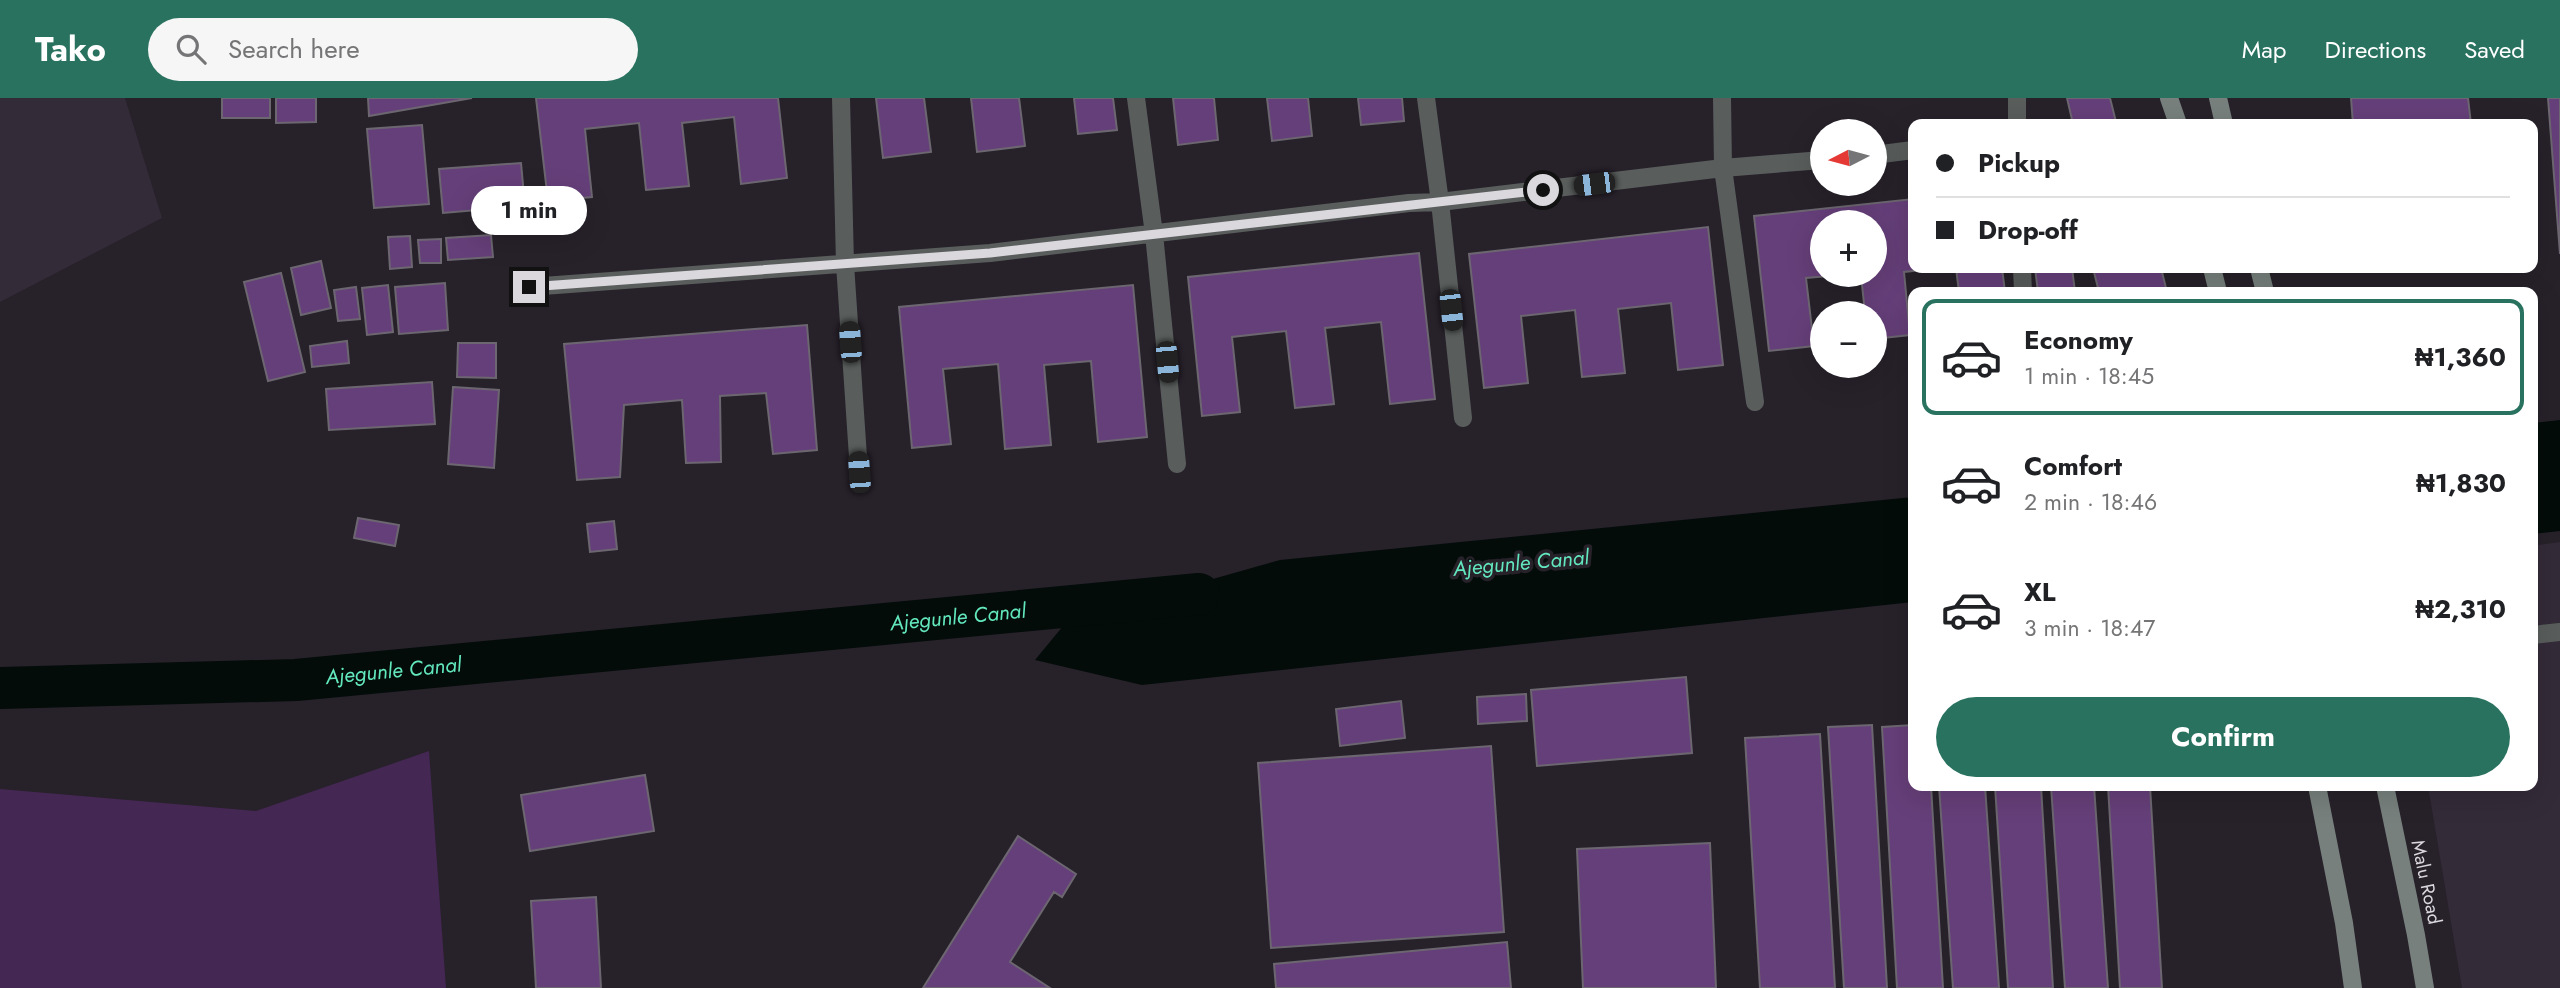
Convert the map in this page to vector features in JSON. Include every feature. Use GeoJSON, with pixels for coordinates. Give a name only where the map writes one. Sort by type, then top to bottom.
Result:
{"type":"FeatureCollection","features":[{"type":"Feature","properties":{"kind":"main road"},"geometry":{"type":"LineString","coordinates":[[2169,98],[2176,119]]}},
{"type":"Feature","properties":{"kind":"main road"},"geometry":{"type":"LineString","coordinates":[[2218,98],[2223,119]]}},
{"type":"Feature","properties":{"kind":"main road"},"geometry":{"type":"LineString","coordinates":[[2318,791],[2344,923],[2353,988]]}},
{"type":"Feature","properties":{"kind":"main road","name":"Malu Road"},"geometry":{"type":"LineString","coordinates":[[2386,791],[2425,988]]}},
{"type":"Feature","properties":{"kind":"lane"},"geometry":{"type":"LineString","coordinates":[[841,98],[845,264],[859,472]]}},
{"type":"Feature","properties":{"kind":"lane"},"geometry":{"type":"LineString","coordinates":[[1136,98],[1154,234],[1177,464]]}},
{"type":"Feature","properties":{"kind":"lane"},"geometry":{"type":"LineString","coordinates":[[1426,98],[1463,418]]}},
{"type":"Feature","properties":{"kind":"lane"},"geometry":{"type":"LineString","coordinates":[[1722,98],[1723,169],[1755,402]]}},
{"type":"Feature","properties":{"kind":"lane"},"geometry":{"type":"LineString","coordinates":[[2017,98],[2017,119]]}},
{"type":"Feature","properties":{"kind":"lane"},"geometry":{"type":"LineString","coordinates":[[1887,153],[1908,151]]}},
{"type":"Feature","properties":{"kind":"lane"},"geometry":{"type":"LineString","coordinates":[[529,287],[990,253],[1810,161]]}},
{"type":"Feature","properties":{"kind":"lane"},"geometry":{"type":"LineString","coordinates":[[2538,634],[2560,632]]}},
{"type":"Feature","properties":{"kind":"shaded area"},"geometry":{"type":"Polygon","coordinates":[[[0,98],[125,98],[162,218],[0,302],[0,98]]]}},
{"type":"Feature","properties":{"kind":"shaded area"},"geometry":{"type":"Polygon","coordinates":[[[2560,542],[2560,988],[2462,988],[2429,791],[2538,791],[2538,545],[2560,542]]]}},
{"type":"Feature","properties":{"kind":"shaded area"},"geometry":{"type":"Polygon","coordinates":[[[429,751],[446,988],[0,988],[0,789],[256,811],[429,751]]]}},
{"type":"Feature","properties":{"kind":"water"},"geometry":{"type":"Polygon","coordinates":[[[2560,420],[2560,531],[2538,533],[2538,422],[2560,420]]]}},
{"type":"Feature","properties":{"kind":"water"},"geometry":{"type":"Polygon","coordinates":[[[1908,497],[1908,603],[1142,685],[1035,660],[1068,620],[1280,560],[1908,497]]]}},
{"type":"Feature","properties":{"kind":"building"},"geometry":{"type":"Polygon","coordinates":[[[222,98],[270,98],[270,118],[222,118],[222,98]]]}},
{"type":"Feature","properties":{"kind":"building"},"geometry":{"type":"Polygon","coordinates":[[[276,98],[316,98],[316,122],[276,123],[276,98]]]}},
{"type":"Feature","properties":{"kind":"building"},"geometry":{"type":"Polygon","coordinates":[[[368,98],[472,98],[369,116],[368,98]]]}},
{"type":"Feature","properties":{"kind":"building"},"geometry":{"type":"Polygon","coordinates":[[[536,98],[778,98],[787,178],[741,184],[734,117],[682,123],[689,186],[646,190],[639,123],[585,129],[592,197],[548,201],[536,98]]]}},
{"type":"Feature","properties":{"kind":"building"},"geometry":{"type":"Polygon","coordinates":[[[876,98],[924,98],[931,152],[883,158],[876,98]]]}},
{"type":"Feature","properties":{"kind":"building"},"geometry":{"type":"Polygon","coordinates":[[[971,98],[1019,98],[1025,146],[977,152],[971,98]]]}},
{"type":"Feature","properties":{"kind":"building"},"geometry":{"type":"Polygon","coordinates":[[[1074,98],[1113,98],[1117,130],[1078,134],[1074,98]]]}},
{"type":"Feature","properties":{"kind":"building"},"geometry":{"type":"Polygon","coordinates":[[[1173,98],[1214,98],[1218,140],[1178,145],[1173,98]]]}},
{"type":"Feature","properties":{"kind":"building"},"geometry":{"type":"Polygon","coordinates":[[[1267,98],[1308,98],[1312,136],[1272,141],[1267,98]]]}},
{"type":"Feature","properties":{"kind":"building"},"geometry":{"type":"Polygon","coordinates":[[[1358,98],[1402,98],[1404,121],[1361,125],[1358,98]]]}},
{"type":"Feature","properties":{"kind":"building"},"geometry":{"type":"Polygon","coordinates":[[[2067,98],[2110,98],[2115,119],[2072,119],[2067,98]]]}},
{"type":"Feature","properties":{"kind":"building"},"geometry":{"type":"Polygon","coordinates":[[[2351,98],[2468,98],[2470,119],[2353,119],[2351,98]]]}},
{"type":"Feature","properties":{"kind":"building"},"geometry":{"type":"Polygon","coordinates":[[[2548,98],[2560,98],[2560,254],[2548,98]]]}},
{"type":"Feature","properties":{"kind":"building"},"geometry":{"type":"Polygon","coordinates":[[[422,125],[429,204],[374,208],[367,129],[422,125]]]}},
{"type":"Feature","properties":{"kind":"building"},"geometry":{"type":"Polygon","coordinates":[[[521,163],[525,206],[443,213],[439,169],[521,163]]]}},
{"type":"Feature","properties":{"kind":"building"},"geometry":{"type":"Polygon","coordinates":[[[1908,200],[1908,272],[1904,272],[1908,335],[1887,338],[1887,301],[1864,301],[1862,287],[1887,287],[1887,210],[1810,210],[1908,200]]]}},
{"type":"Feature","properties":{"kind":"building"},"geometry":{"type":"Polygon","coordinates":[[[1810,210],[1810,278],[1806,278],[1810,346],[1769,351],[1754,216],[1810,210]]]}},
{"type":"Feature","properties":{"kind":"building"},"geometry":{"type":"Polygon","coordinates":[[[1708,227],[1723,365],[1678,370],[1671,303],[1618,309],[1625,373],[1582,377],[1575,310],[1521,316],[1528,383],[1484,388],[1469,254],[1708,227]]]}},
{"type":"Feature","properties":{"kind":"building"},"geometry":{"type":"Polygon","coordinates":[[[491,235],[493,257],[448,260],[446,238],[491,235]]]}},
{"type":"Feature","properties":{"kind":"building"},"geometry":{"type":"Polygon","coordinates":[[[410,236],[412,267],[390,269],[388,237],[410,236]]]}},
{"type":"Feature","properties":{"kind":"building"},"geometry":{"type":"Polygon","coordinates":[[[441,239],[441,263],[420,263],[418,240],[441,239]]]}},
{"type":"Feature","properties":{"kind":"building"},"geometry":{"type":"Polygon","coordinates":[[[1419,253],[1435,399],[1390,404],[1381,322],[1325,328],[1334,404],[1295,408],[1286,331],[1232,337],[1240,412],[1202,416],[1188,277],[1419,253]]]}},
{"type":"Feature","properties":{"kind":"building"},"geometry":{"type":"Polygon","coordinates":[[[321,261],[331,308],[301,315],[291,268],[321,261]]]}},
{"type":"Feature","properties":{"kind":"building"},"geometry":{"type":"Polygon","coordinates":[[[281,273],[305,372],[268,381],[244,282],[281,273]]]}},
{"type":"Feature","properties":{"kind":"building"},"geometry":{"type":"Polygon","coordinates":[[[1957,273],[2003,273],[2004,287],[1958,287],[1957,273]]]}},
{"type":"Feature","properties":{"kind":"building"},"geometry":{"type":"Polygon","coordinates":[[[2036,273],[2073,273],[2074,287],[2037,287],[2036,273]]]}},
{"type":"Feature","properties":{"kind":"building"},"geometry":{"type":"Polygon","coordinates":[[[2094,273],[2162,273],[2166,287],[2098,287],[2094,273]]]}},
{"type":"Feature","properties":{"kind":"building"},"geometry":{"type":"Polygon","coordinates":[[[445,283],[448,330],[399,334],[395,287],[445,283]]]}},
{"type":"Feature","properties":{"kind":"building"},"geometry":{"type":"Polygon","coordinates":[[[388,285],[393,332],[367,335],[362,288],[388,285]]]}},
{"type":"Feature","properties":{"kind":"building"},"geometry":{"type":"Polygon","coordinates":[[[1133,285],[1147,437],[1098,442],[1091,361],[1044,365],[1051,445],[1005,449],[998,364],[943,369],[951,444],[912,448],[899,307],[1133,285]]]}},
{"type":"Feature","properties":{"kind":"building"},"geometry":{"type":"Polygon","coordinates":[[[356,287],[360,319],[338,321],[334,290],[356,287]]]}},
{"type":"Feature","properties":{"kind":"building"},"geometry":{"type":"Polygon","coordinates":[[[807,325],[817,450],[773,454],[766,393],[720,396],[721,462],[686,463],[682,400],[624,405],[620,477],[577,480],[564,344],[807,325]]]}},
{"type":"Feature","properties":{"kind":"building"},"geometry":{"type":"Polygon","coordinates":[[[347,341],[349,363],[312,367],[310,346],[347,341]]]}},
{"type":"Feature","properties":{"kind":"building"},"geometry":{"type":"Polygon","coordinates":[[[458,343],[496,343],[496,378],[457,377],[458,343]]]}},
{"type":"Feature","properties":{"kind":"building"},"geometry":{"type":"Polygon","coordinates":[[[432,382],[435,424],[329,430],[326,389],[432,382]]]}},
{"type":"Feature","properties":{"kind":"building"},"geometry":{"type":"Polygon","coordinates":[[[453,387],[499,390],[494,468],[448,464],[453,387]]]}},
{"type":"Feature","properties":{"kind":"building"},"geometry":{"type":"Polygon","coordinates":[[[358,518],[399,525],[395,546],[354,538],[358,518]]]}},
{"type":"Feature","properties":{"kind":"building"},"geometry":{"type":"Polygon","coordinates":[[[614,521],[617,549],[590,552],[587,524],[614,521]]]}},
{"type":"Feature","properties":{"kind":"building"},"geometry":{"type":"Polygon","coordinates":[[[1686,677],[1692,753],[1537,766],[1531,690],[1686,677]]]}},
{"type":"Feature","properties":{"kind":"building"},"geometry":{"type":"Polygon","coordinates":[[[1526,694],[1527,721],[1478,724],[1477,697],[1526,694]]]}},
{"type":"Feature","properties":{"kind":"building"},"geometry":{"type":"Polygon","coordinates":[[[1401,701],[1405,738],[1340,746],[1336,709],[1401,701]]]}},
{"type":"Feature","properties":{"kind":"building"},"geometry":{"type":"Polygon","coordinates":[[[1872,725],[1887,988],[1844,988],[1828,727],[1872,725]]]}},
{"type":"Feature","properties":{"kind":"building"},"geometry":{"type":"Polygon","coordinates":[[[1908,725],[1908,791],[1931,791],[1943,988],[1897,988],[1882,727],[1908,725]]]}},
{"type":"Feature","properties":{"kind":"building"},"geometry":{"type":"Polygon","coordinates":[[[1820,734],[1835,988],[1760,988],[1745,738],[1820,734]]]}},
{"type":"Feature","properties":{"kind":"building"},"geometry":{"type":"Polygon","coordinates":[[[1491,746],[1504,932],[1271,948],[1258,763],[1491,746]]]}},
{"type":"Feature","properties":{"kind":"building"},"geometry":{"type":"Polygon","coordinates":[[[645,775],[654,831],[530,851],[521,795],[645,775]]]}},
{"type":"Feature","properties":{"kind":"building"},"geometry":{"type":"Polygon","coordinates":[[[1939,791],[1985,791],[1999,988],[1953,988],[1939,791]]]}},
{"type":"Feature","properties":{"kind":"building"},"geometry":{"type":"Polygon","coordinates":[[[1995,791],[2041,791],[2053,988],[2008,988],[1995,791]]]}},
{"type":"Feature","properties":{"kind":"building"},"geometry":{"type":"Polygon","coordinates":[[[2051,791],[2094,791],[2108,988],[2065,988],[2051,791]]]}},
{"type":"Feature","properties":{"kind":"building"},"geometry":{"type":"Polygon","coordinates":[[[2108,791],[2150,791],[2162,988],[2120,988],[2108,791]]]}},
{"type":"Feature","properties":{"kind":"building"},"geometry":{"type":"Polygon","coordinates":[[[1018,836],[1076,874],[1062,897],[1054,892],[1010,962],[1050,988],[923,988],[1018,836]]]}},
{"type":"Feature","properties":{"kind":"building"},"geometry":{"type":"Polygon","coordinates":[[[1710,843],[1716,988],[1583,988],[1577,849],[1710,843]]]}},
{"type":"Feature","properties":{"kind":"building"},"geometry":{"type":"Polygon","coordinates":[[[596,897],[601,988],[536,988],[531,901],[596,897]]]}},
{"type":"Feature","properties":{"kind":"building"},"geometry":{"type":"Polygon","coordinates":[[[1507,942],[1511,988],[1276,988],[1274,964],[1507,942]]]}},
{"type":"Feature","properties":{"kind":"waterway","name":"Ajegunle Canal"},"geometry":{"type":"LineString","coordinates":[[0,688],[296,680],[1199,594]]}},
{"type":"Feature","properties":{"kind":"route"},"geometry":{"type":"LineString","coordinates":[[529,287],[990,253],[1543,190]]}}]}
